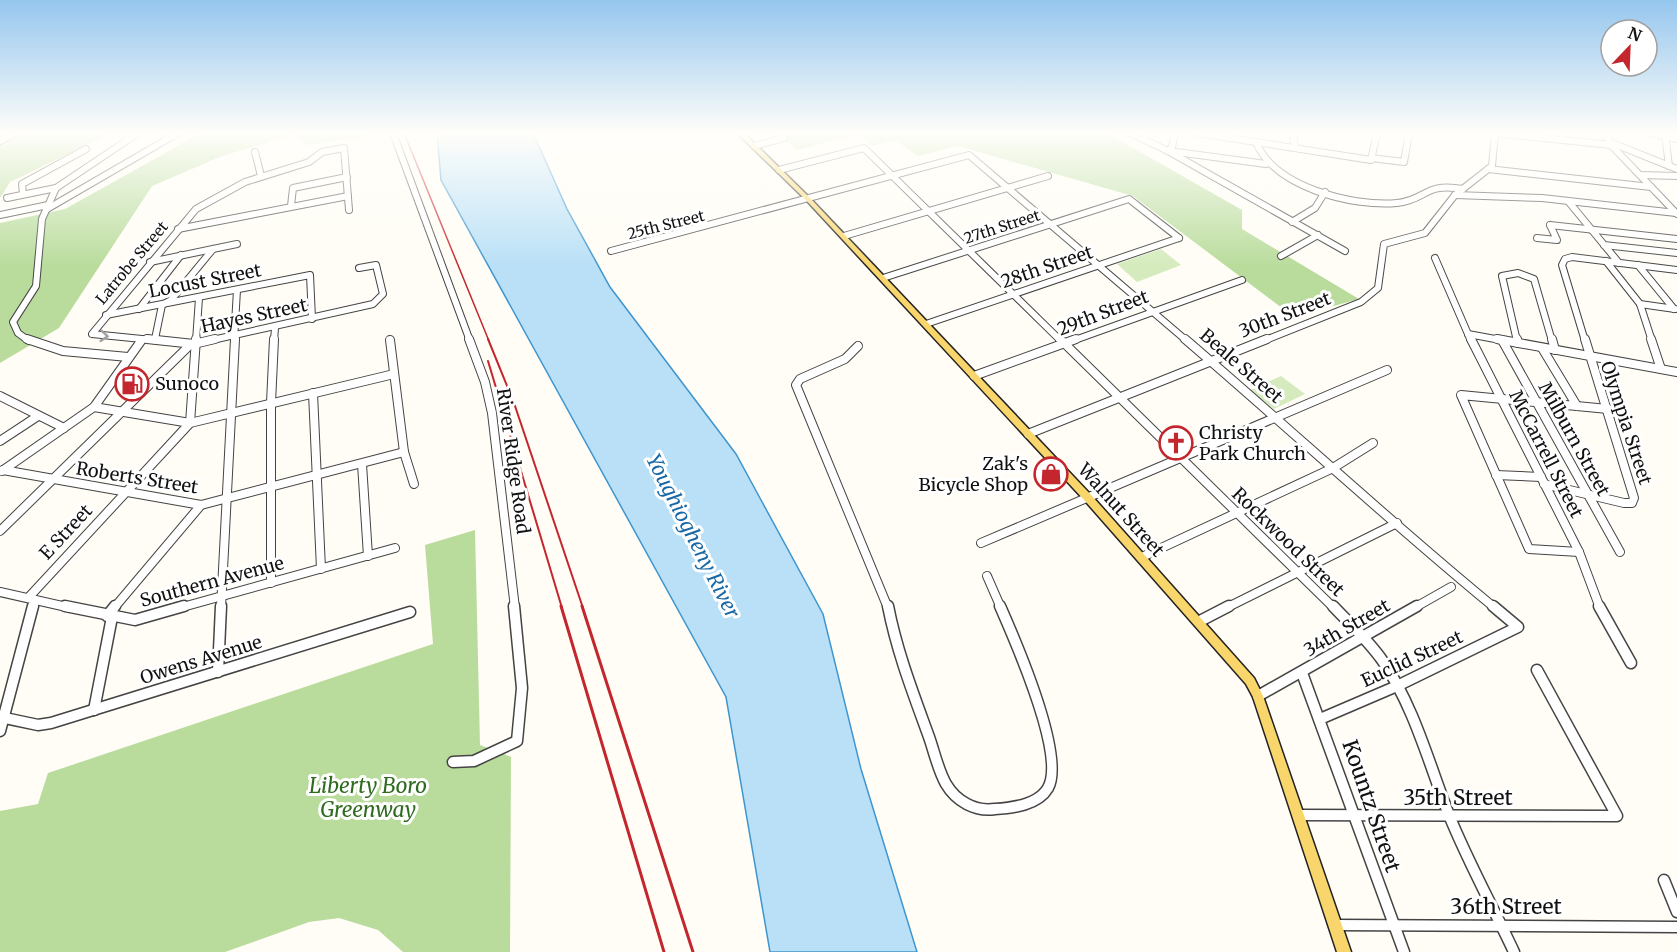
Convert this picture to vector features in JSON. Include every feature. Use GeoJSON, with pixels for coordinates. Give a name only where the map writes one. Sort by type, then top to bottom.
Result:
{"type":"FeatureCollection","features":[{"type":"Feature","properties":{"kind":"main road","name":"Walnut Street"},"geometry":{"type":"LineString","coordinates":[[786,177],[844,236],[1089,499],[1238,664],[1258,696],[1344,952]]}},
{"type":"Feature","properties":{"kind":"street"},"geometry":{"type":"LineString","coordinates":[[23,194],[22,184],[34,177]]}},
{"type":"Feature","properties":{"kind":"street"},"geometry":{"type":"LineString","coordinates":[[7,198],[56,188],[72,177]]}},
{"type":"Feature","properties":{"kind":"street"},"geometry":{"type":"LineString","coordinates":[[0,215],[47,207],[99,177]]}},
{"type":"Feature","properties":{"kind":"street","name":"Latrobe Street"},"geometry":{"type":"LineString","coordinates":[[141,341],[92,334],[196,209],[229,189],[257,177]]}},
{"type":"Feature","properties":{"kind":"street"},"geometry":{"type":"LineString","coordinates":[[291,206],[294,188],[345,177]]}},
{"type":"Feature","properties":{"kind":"street"},"geometry":{"type":"LineString","coordinates":[[347,177],[349,210]]}},
{"type":"Feature","properties":{"kind":"street","name":"River Ridge Road"},"geometry":{"type":"LineString","coordinates":[[409,177],[484,382],[497,443],[522,688],[517,741],[474,761],[453,762]]}},
{"type":"Feature","properties":{"kind":"street","name":"25th Street"},"geometry":{"type":"LineString","coordinates":[[611,251],[889,177]]}},
{"type":"Feature","properties":{"kind":"street","name":"Rockwood Street"},"geometry":{"type":"LineString","coordinates":[[896,177],[1365,638],[1383,661],[1397,686],[1426,749],[1450,817],[1514,952]]}},
{"type":"Feature","properties":{"kind":"street","name":"Beale Street"},"geometry":{"type":"LineString","coordinates":[[997,177],[1334,468],[1429,554],[1518,627]]}},
{"type":"Feature","properties":{"kind":"street"},"geometry":{"type":"LineString","coordinates":[[844,236],[1043,177]]}},
{"type":"Feature","properties":{"kind":"street"},"geometry":{"type":"LineString","coordinates":[[1214,177],[1345,251]]}},
{"type":"Feature","properties":{"kind":"street"},"geometry":{"type":"LineString","coordinates":[[1289,177],[1326,192],[1358,201],[1383,204],[1414,200],[1437,186],[1462,189]]}},
{"type":"Feature","properties":{"kind":"street"},"geometry":{"type":"LineString","coordinates":[[1455,195],[1477,177]]}},
{"type":"Feature","properties":{"kind":"street"},"geometry":{"type":"LineString","coordinates":[[1564,177],[1651,187]]}},
{"type":"Feature","properties":{"kind":"street"},"geometry":{"type":"LineString","coordinates":[[1642,177],[1676,214]]}},
{"type":"Feature","properties":{"kind":"street"},"geometry":{"type":"LineString","coordinates":[[56,188],[47,207],[40,232],[36,286],[15,317],[14,327],[46,349],[129,357]]}},
{"type":"Feature","properties":{"kind":"street"},"geometry":{"type":"LineString","coordinates":[[1292,222],[1315,208],[1326,192]]}},
{"type":"Feature","properties":{"kind":"street"},"geometry":{"type":"LineString","coordinates":[[1455,195],[1568,201],[1676,214]]}},
{"type":"Feature","properties":{"kind":"street","name":"30th Street"},"geometry":{"type":"LineString","coordinates":[[1028,434],[1361,302],[1377,288],[1384,244],[1391,240],[1425,233],[1455,195]]}},
{"type":"Feature","properties":{"kind":"street"},"geometry":{"type":"LineString","coordinates":[[178,229],[348,196]]}},
{"type":"Feature","properties":{"kind":"street","name":"27th Street"},"geometry":{"type":"LineString","coordinates":[[883,278],[1129,199],[1179,238]]}},
{"type":"Feature","properties":{"kind":"street"},"geometry":{"type":"LineString","coordinates":[[1568,201],[1619,263]]}},
{"type":"Feature","properties":{"kind":"street"},"geometry":{"type":"LineString","coordinates":[[1537,238],[1557,240],[1550,225],[1677,239]]}},
{"type":"Feature","properties":{"kind":"street"},"geometry":{"type":"LineString","coordinates":[[1281,256],[1318,236]]}},
{"type":"Feature","properties":{"kind":"street","name":"28th Street"},"geometry":{"type":"LineString","coordinates":[[926,324],[1179,238]]}},
{"type":"Feature","properties":{"kind":"street"},"geometry":{"type":"LineString","coordinates":[[150,262],[237,244]]}},
{"type":"Feature","properties":{"kind":"street"},"geometry":{"type":"LineString","coordinates":[[1604,245],[1677,253]]}},
{"type":"Feature","properties":{"kind":"street"},"geometry":{"type":"LineString","coordinates":[[154,339],[162,305],[171,300],[213,249]]}},
{"type":"Feature","properties":{"kind":"street"},"geometry":{"type":"LineString","coordinates":[[139,309],[181,255]]}},
{"type":"Feature","properties":{"kind":"street","name":"Olympia Street"},"geometry":{"type":"LineString","coordinates":[[1496,475],[1543,481],[1624,503],[1632,503],[1634,498],[1608,409],[1589,356],[1562,265],[1565,259],[1572,257],[1605,261]]}},
{"type":"Feature","properties":{"kind":"street","name":"McCarrell Street"},"geometry":{"type":"LineString","coordinates":[[1435,258],[1468,334],[1579,552],[1599,606],[1630,663]]}},
{"type":"Feature","properties":{"kind":"street"},"geometry":{"type":"LineString","coordinates":[[1605,261],[1673,269],[1677,277]]}},
{"type":"Feature","properties":{"kind":"street"},"geometry":{"type":"LineString","coordinates":[[1605,261],[1640,304],[1661,369]]}},
{"type":"Feature","properties":{"kind":"street","name":"Hayes Street"},"geometry":{"type":"LineString","coordinates":[[141,341],[154,339],[192,344],[275,328],[373,304],[383,294],[376,265],[359,268]]}},
{"type":"Feature","properties":{"kind":"street"},"geometry":{"type":"LineString","coordinates":[[1638,265],[1676,309]]}},
{"type":"Feature","properties":{"kind":"street"},"geometry":{"type":"LineString","coordinates":[[1518,343],[1502,276],[1506,274],[1527,274],[1534,279],[1555,350]]}},
{"type":"Feature","properties":{"kind":"street","name":"Locust Street"},"geometry":{"type":"LineString","coordinates":[[106,315],[310,275],[312,319]]}},
{"type":"Feature","properties":{"kind":"street","name":"29th Street"},"geometry":{"type":"LineString","coordinates":[[974,376],[1152,310],[1242,280]]}},
{"type":"Feature","properties":{"kind":"street"},"geometry":{"type":"LineString","coordinates":[[218,672],[223,597],[229,412],[237,290]]}},
{"type":"Feature","properties":{"kind":"street"},"geometry":{"type":"LineString","coordinates":[[190,423],[192,344],[199,298]]}},
{"type":"Feature","properties":{"kind":"street"},"geometry":{"type":"LineString","coordinates":[[1640,304],[1676,309]]}},
{"type":"Feature","properties":{"kind":"street"},"geometry":{"type":"LineString","coordinates":[[271,583],[271,403],[275,328]]}},
{"type":"Feature","properties":{"kind":"street"},"geometry":{"type":"LineString","coordinates":[[1468,334],[1677,372]]}},
{"type":"Feature","properties":{"kind":"street"},"geometry":{"type":"LineString","coordinates":[[390,340],[405,453],[414,484]]}},
{"type":"Feature","properties":{"kind":"street","name":"Milburn Street"},"geometry":{"type":"LineString","coordinates":[[1502,340],[1620,552]]}},
{"type":"Feature","properties":{"kind":"street"},"geometry":{"type":"LineString","coordinates":[[2,472],[94,407],[141,341]]}},
{"type":"Feature","properties":{"kind":"street"},"geometry":{"type":"LineString","coordinates":[[0,531],[192,344]]}},
{"type":"Feature","properties":{"kind":"street"},"geometry":{"type":"LineString","coordinates":[[858,346],[845,359],[800,379],[796,385],[887,602],[897,651],[946,784],[967,806],[992,810],[1029,804],[1047,790],[1052,777],[1052,754],[1018,649],[987,576]]}},
{"type":"Feature","properties":{"kind":"street"},"geometry":{"type":"LineString","coordinates":[[1542,348],[1577,406]]}},
{"type":"Feature","properties":{"kind":"street"},"geometry":{"type":"LineString","coordinates":[[981,543],[1089,499],[1387,370]]}},
{"type":"Feature","properties":{"kind":"street"},"geometry":{"type":"LineString","coordinates":[[94,407],[190,423],[394,374]]}},
{"type":"Feature","properties":{"kind":"street"},"geometry":{"type":"LineString","coordinates":[[314,393],[321,569]]}},
{"type":"Feature","properties":{"kind":"street"},"geometry":{"type":"LineString","coordinates":[[1579,552],[1529,549],[1461,395],[1608,409]]}},
{"type":"Feature","properties":{"kind":"street"},"geometry":{"type":"LineString","coordinates":[[0,396],[63,428]]}},
{"type":"Feature","properties":{"kind":"street"},"geometry":{"type":"LineString","coordinates":[[0,441],[38,416]]}},
{"type":"Feature","properties":{"kind":"street","name":"E Street"},"geometry":{"type":"LineString","coordinates":[[0,731],[32,599],[190,423]]}},
{"type":"Feature","properties":{"kind":"street"},"geometry":{"type":"LineString","coordinates":[[1142,557],[1334,468],[1373,443]]}},
{"type":"Feature","properties":{"kind":"street","name":"Roberts Street"},"geometry":{"type":"LineString","coordinates":[[2,472],[201,505],[405,453]]}},
{"type":"Feature","properties":{"kind":"street"},"geometry":{"type":"LineString","coordinates":[[362,464],[368,556]]}},
{"type":"Feature","properties":{"kind":"street"},"geometry":{"type":"LineString","coordinates":[[94,710],[110,617],[201,505]]}},
{"type":"Feature","properties":{"kind":"street"},"geometry":{"type":"LineString","coordinates":[[1200,621],[1397,524]]}},
{"type":"Feature","properties":{"kind":"street","name":"Southern Avenue"},"geometry":{"type":"LineString","coordinates":[[0,592],[110,617],[135,620],[395,548]]}},
{"type":"Feature","properties":{"kind":"street","name":"34th Street"},"geometry":{"type":"LineString","coordinates":[[1258,696],[1365,638],[1451,587]]}},
{"type":"Feature","properties":{"kind":"street","name":"Owens Avenue"},"geometry":{"type":"LineString","coordinates":[[2,718],[38,725],[94,710],[410,612]]}},
{"type":"Feature","properties":{"kind":"street","name":"Euclid Street"},"geometry":{"type":"LineString","coordinates":[[1320,719],[1397,686],[1518,627]]}},
{"type":"Feature","properties":{"kind":"street","name":"35th Street"},"geometry":{"type":"LineString","coordinates":[[1298,815],[1617,816],[1537,670]]}},
{"type":"Feature","properties":{"kind":"street","name":"Kountz Street"},"geometry":{"type":"LineString","coordinates":[[1302,673],[1404,952]]}},
{"type":"Feature","properties":{"kind":"street"},"geometry":{"type":"LineString","coordinates":[[1664,880],[1677,912]]}},
{"type":"Feature","properties":{"kind":"street","name":"36th Street"},"geometry":{"type":"LineString","coordinates":[[1335,925],[1677,927]]}},
{"type":"Feature","properties":{"kind":"green space"},"geometry":{"type":"Polygon","coordinates":[[[0,177],[19,177],[10,182],[0,198],[0,177]]]}},
{"type":"Feature","properties":{"kind":"green space"},"geometry":{"type":"Polygon","coordinates":[[[121,177],[172,177],[152,186],[59,328],[0,363],[0,223],[65,209],[121,177]]]}},
{"type":"Feature","properties":{"kind":"green space"},"geometry":{"type":"Polygon","coordinates":[[[1068,177],[1185,177],[1242,210],[1242,229],[1359,299],[1294,317],[1133,196],[1068,177]]]}},
{"type":"Feature","properties":{"kind":"green space"},"geometry":{"type":"Polygon","coordinates":[[[1161,249],[1181,265],[1137,282],[1117,264],[1161,249]]]}},
{"type":"Feature","properties":{"kind":"green space"},"geometry":{"type":"Polygon","coordinates":[[[1281,376],[1305,394],[1274,409],[1250,390],[1281,376]]]}},
{"type":"Feature","properties":{"kind":"green space","name":"Liberty Boro Greenway"},"geometry":{"type":"Polygon","coordinates":[[[475,530],[480,745],[511,757],[510,952],[403,952],[378,930],[339,918],[309,922],[225,952],[0,952],[0,811],[38,804],[48,773],[433,644],[425,545],[475,530]]]}},
{"type":"Feature","properties":{"kind":"water","name":"Youghiogheny River"},"geometry":{"type":"Polygon","coordinates":[[[441,177],[553,177],[567,209],[610,287],[736,454],[823,614],[861,769],[917,952],[770,952],[726,697],[441,177]]]}},
{"type":"Feature","properties":{"kind":"railway"},"geometry":{"type":"LineString","coordinates":[[422,177],[489,341]]}},
{"type":"Feature","properties":{"kind":"railway"},"geometry":{"type":"LineString","coordinates":[[488,339],[514,403],[583,608]]}},
{"type":"Feature","properties":{"kind":"railway"},"geometry":{"type":"LineString","coordinates":[[488,361],[562,608]]}},
{"type":"Feature","properties":{"kind":"railway"},"geometry":{"type":"LineString","coordinates":[[561,606],[664,952]]}},
{"type":"Feature","properties":{"kind":"railway"},"geometry":{"type":"LineString","coordinates":[[582,606],[693,952]]}},
{"type":"Feature","properties":{"kind":"place","name":"Sunoco"},"geometry":{"type":"Point","coordinates":[132,384]}},
{"type":"Feature","properties":{"kind":"place","name":"Christy Park Church"},"geometry":{"type":"Point","coordinates":[1176,443]}},
{"type":"Feature","properties":{"kind":"place","name":"Zak's Bicycle Shop"},"geometry":{"type":"Point","coordinates":[1051,474]}}]}
